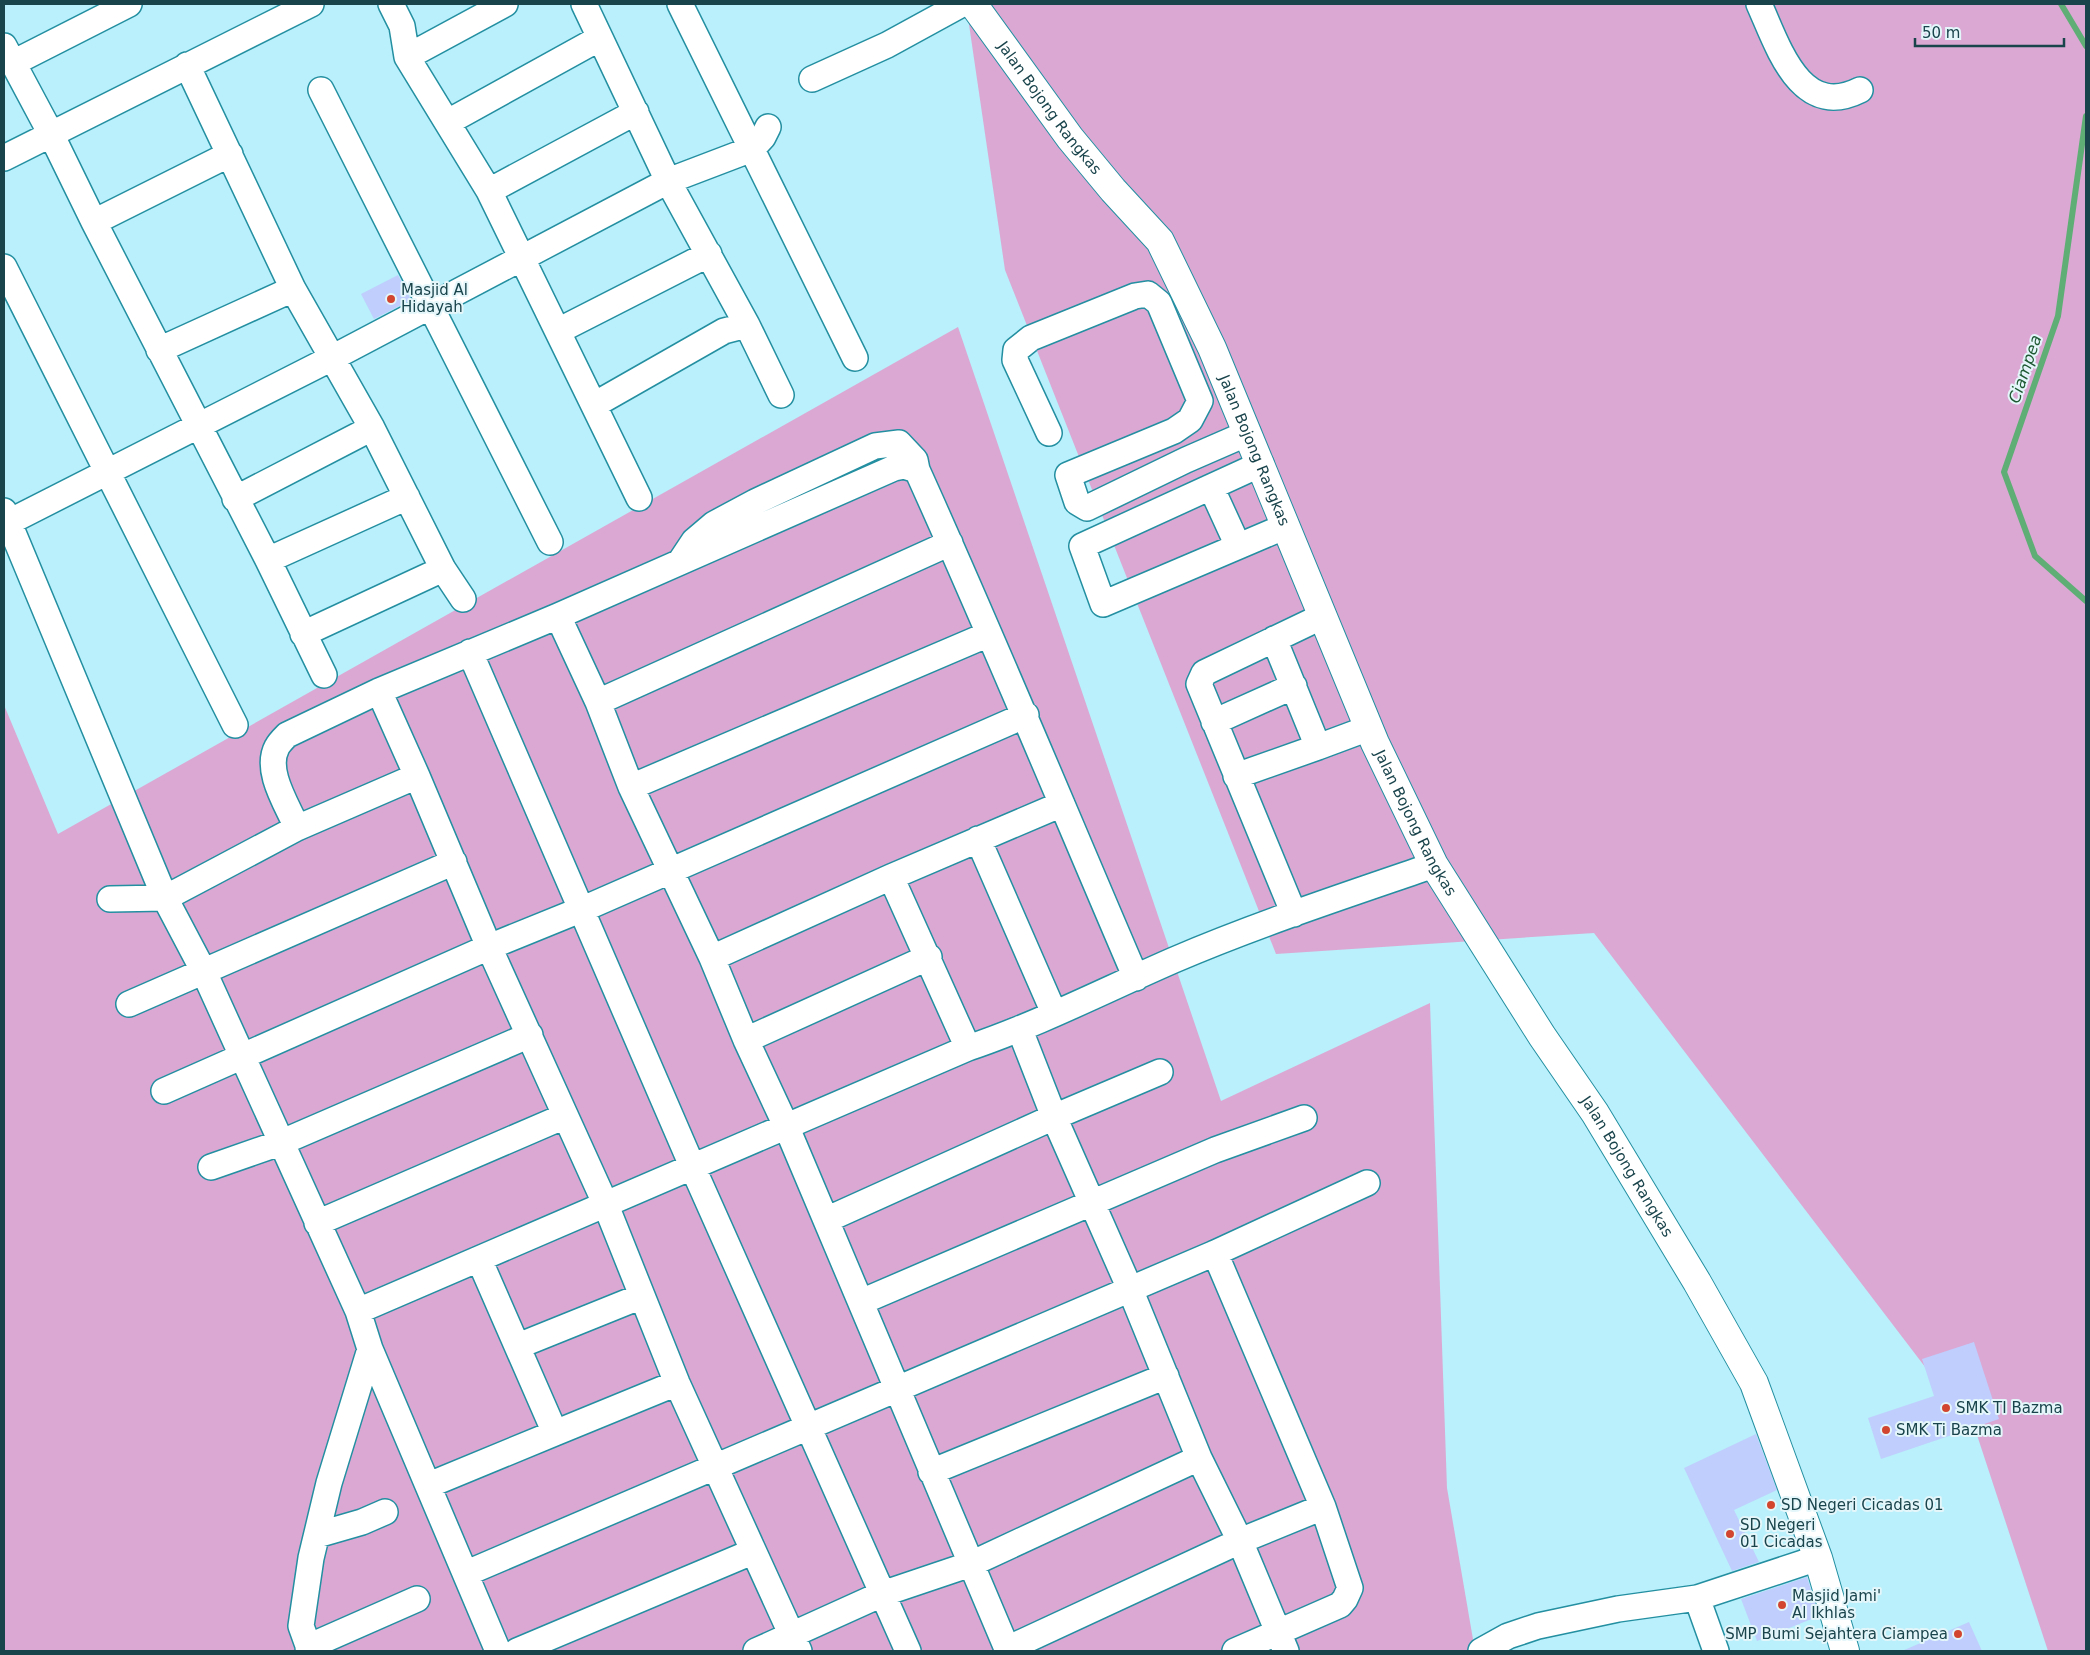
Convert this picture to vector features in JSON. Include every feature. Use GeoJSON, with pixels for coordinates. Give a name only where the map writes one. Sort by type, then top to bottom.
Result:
{"type":"FeatureCollection","features":[{"type":"Feature","properties":{"kind":"main road","name":"Jalan Bojong Rangkas"},"geometry":{"type":"LineString","coordinates":[[973,4],[1070,138],[1113,190],[1160,241],[1196,310],[1369,728],[1434,865],[1542,1036],[1595,1113],[1697,1282],[1754,1383],[1818,1558],[1845,1651]]}},
{"type":"Feature","properties":{"kind":"street"},"geometry":{"type":"LineString","coordinates":[[128,4],[8,54],[51,134],[197,425],[268,560],[324,675]]}},
{"type":"Feature","properties":{"kind":"street"},"geometry":{"type":"LineString","coordinates":[[4,158],[311,4]]}},
{"type":"Feature","properties":{"kind":"street"},"geometry":{"type":"LineString","coordinates":[[391,4],[402,26],[406,57],[489,190],[640,498]]}},
{"type":"Feature","properties":{"kind":"street"},"geometry":{"type":"LineString","coordinates":[[406,57],[506,4]]}},
{"type":"Feature","properties":{"kind":"street"},"geometry":{"type":"LineString","coordinates":[[584,4],[668,181],[748,325],[781,395]]}},
{"type":"Feature","properties":{"kind":"street"},"geometry":{"type":"LineString","coordinates":[[680,4],[856,358]]}},
{"type":"Feature","properties":{"kind":"street"},"geometry":{"type":"LineString","coordinates":[[812,79],[887,45],[962,4]]}},
{"type":"Feature","properties":{"kind":"street"},"geometry":{"type":"LineString","coordinates":[[1759,4],[1785,61],[1795,76],[1810,92],[1832,99],[1850,95],[1860,90]]}},
{"type":"Feature","properties":{"kind":"street"},"geometry":{"type":"LineString","coordinates":[[448,122],[600,38]]}},
{"type":"Feature","properties":{"kind":"street"},"geometry":{"type":"LineString","coordinates":[[187,65],[293,289],[372,428],[443,569],[462,599]]}},
{"type":"Feature","properties":{"kind":"street"},"geometry":{"type":"LineString","coordinates":[[321,90],[550,542]]}},
{"type":"Feature","properties":{"kind":"street"},"geometry":{"type":"LineString","coordinates":[[489,190],[636,112]]}},
{"type":"Feature","properties":{"kind":"street"},"geometry":{"type":"LineString","coordinates":[[498,1651],[467,1573],[370,1348],[358,1311],[280,1143],[204,972],[165,898],[7,516],[108,470],[332,358],[668,181],[752,149],[763,137],[768,127]]}},
{"type":"Feature","properties":{"kind":"street"},"geometry":{"type":"LineString","coordinates":[[94,222],[230,154]]}},
{"type":"Feature","properties":{"kind":"street"},"geometry":{"type":"LineString","coordinates":[[558,331],[709,254]]}},
{"type":"Feature","properties":{"kind":"street"},"geometry":{"type":"LineString","coordinates":[[4,267],[235,724]]}},
{"type":"Feature","properties":{"kind":"street"},"geometry":{"type":"LineString","coordinates":[[159,350],[293,289]]}},
{"type":"Feature","properties":{"kind":"street"},"geometry":{"type":"LineString","coordinates":[[1049,433],[1015,360],[1016,350],[1031,338],[1135,296],[1148,294],[1159,303],[1200,401],[1190,420],[1174,431],[1068,475],[1076,502],[1087,508],[1186,460],[1248,433]]}},
{"type":"Feature","properties":{"kind":"street"},"geometry":{"type":"LineString","coordinates":[[594,405],[724,331],[748,325]]}},
{"type":"Feature","properties":{"kind":"street"},"geometry":{"type":"LineString","coordinates":[[235,499],[372,428]]}},
{"type":"Feature","properties":{"kind":"street"},"geometry":{"type":"LineString","coordinates":[[1261,464],[1082,546],[1103,604],[1286,526]]}},
{"type":"Feature","properties":{"kind":"street"},"geometry":{"type":"LineString","coordinates":[[297,828],[275,776],[273,761],[277,747],[287,735],[379,691],[679,564],[894,468],[904,466],[916,470],[950,543],[1026,716],[1136,978]]}},
{"type":"Feature","properties":{"kind":"street"},"geometry":{"type":"LineString","coordinates":[[1211,486],[1238,546]]}},
{"type":"Feature","properties":{"kind":"street"},"geometry":{"type":"LineString","coordinates":[[268,560],[407,497]]}},
{"type":"Feature","properties":{"kind":"street"},"geometry":{"type":"LineString","coordinates":[[598,702],[950,543]]}},
{"type":"Feature","properties":{"kind":"street"},"geometry":{"type":"LineString","coordinates":[[303,634],[443,569]]}},
{"type":"Feature","properties":{"kind":"street"},"geometry":{"type":"LineString","coordinates":[[558,616],[598,702],[631,787],[712,958],[746,1040],[787,1128],[861,1302],[895,1389],[1007,1650],[1240,1541],[1323,1507]]}},
{"type":"Feature","properties":{"kind":"street"},"geometry":{"type":"LineString","coordinates":[[1294,914],[1199,684],[1204,673],[1322,616]]}},
{"type":"Feature","properties":{"kind":"street"},"geometry":{"type":"LineString","coordinates":[[631,787],[989,634]]}},
{"type":"Feature","properties":{"kind":"street"},"geometry":{"type":"LineString","coordinates":[[1274,639],[1318,747]]}},
{"type":"Feature","properties":{"kind":"street"},"geometry":{"type":"LineString","coordinates":[[470,652],[692,1168],[908,1651]]}},
{"type":"Feature","properties":{"kind":"street"},"geometry":{"type":"LineString","coordinates":[[1214,722],[1294,686]]}},
{"type":"Feature","properties":{"kind":"street"},"geometry":{"type":"LineString","coordinates":[[379,691],[489,947],[605,1204],[677,1383],[716,1467],[752,1552],[795,1643]]}},
{"type":"Feature","properties":{"kind":"street"},"geometry":{"type":"LineString","coordinates":[[164,1091],[489,947],[580,911],[1026,716]]}},
{"type":"Feature","properties":{"kind":"street"},"geometry":{"type":"LineString","coordinates":[[1236,776],[1369,728]]}},
{"type":"Feature","properties":{"kind":"street"},"geometry":{"type":"LineString","coordinates":[[110,900],[165,898],[297,828],[417,776]]}},
{"type":"Feature","properties":{"kind":"street"},"geometry":{"type":"LineString","coordinates":[[712,958],[978,838],[1062,804]]}},
{"type":"Feature","properties":{"kind":"street"},"geometry":{"type":"LineString","coordinates":[[978,838],[1054,1013]]}},
{"type":"Feature","properties":{"kind":"street"},"geometry":{"type":"LineString","coordinates":[[129,1004],[454,862]]}},
{"type":"Feature","properties":{"kind":"street"},"geometry":{"type":"LineString","coordinates":[[358,1311],[605,1204],[787,1128],[968,1048],[1020,1030],[1054,1013],[1233,935],[1434,865]]}},
{"type":"Feature","properties":{"kind":"street"},"geometry":{"type":"LineString","coordinates":[[891,877],[929,957],[968,1048]]}},
{"type":"Feature","properties":{"kind":"street"},"geometry":{"type":"LineString","coordinates":[[746,1040],[929,957]]}},
{"type":"Feature","properties":{"kind":"street"},"geometry":{"type":"LineString","coordinates":[[1020,1030],[1054,1117],[1094,1203],[1199,1458],[1240,1541],[1282,1642]]}},
{"type":"Feature","properties":{"kind":"street"},"geometry":{"type":"LineString","coordinates":[[211,1167],[280,1143],[530,1035]]}},
{"type":"Feature","properties":{"kind":"street"},"geometry":{"type":"LineString","coordinates":[[826,1220],[1054,1117],[1160,1072]]}},
{"type":"Feature","properties":{"kind":"street"},"geometry":{"type":"LineString","coordinates":[[317,1223],[565,1116]]}},
{"type":"Feature","properties":{"kind":"street"},"geometry":{"type":"LineString","coordinates":[[861,1302],[1215,1150],[1304,1118]]}},
{"type":"Feature","properties":{"kind":"street"},"geometry":{"type":"LineString","coordinates":[[467,1573],[1215,1253],[1367,1183]]}},
{"type":"Feature","properties":{"kind":"street"},"geometry":{"type":"LineString","coordinates":[[1215,1253],[1323,1507],[1350,1588],[1346,1600],[1282,1642],[1235,1651]]}},
{"type":"Feature","properties":{"kind":"street"},"geometry":{"type":"LineString","coordinates":[[479,1259],[555,1433]]}},
{"type":"Feature","properties":{"kind":"street"},"geometry":{"type":"LineString","coordinates":[[518,1346],[642,1296]]}},
{"type":"Feature","properties":{"kind":"street"},"geometry":{"type":"LineString","coordinates":[[370,1348],[329,1483],[301,1614],[301,1626],[309,1649],[417,1599]]}},
{"type":"Feature","properties":{"kind":"street"},"geometry":{"type":"LineString","coordinates":[[931,1472],[1166,1376]]}},
{"type":"Feature","properties":{"kind":"street"},"geometry":{"type":"LineString","coordinates":[[429,1484],[677,1383]]}},
{"type":"Feature","properties":{"kind":"street"},"geometry":{"type":"LineString","coordinates":[[756,1651],[795,1643],[882,1594],[971,1564],[1199,1458]]}},
{"type":"Feature","properties":{"kind":"street"},"geometry":{"type":"LineString","coordinates":[[317,1535],[362,1522],[385,1512]]}},
{"type":"Feature","properties":{"kind":"street"},"geometry":{"type":"LineString","coordinates":[[517,1651],[752,1552]]}},
{"type":"Feature","properties":{"kind":"street"},"geometry":{"type":"LineString","coordinates":[[1482,1651],[1508,1636],[1538,1626],[1618,1609],[1697,1598],[1818,1558]]}},
{"type":"Feature","properties":{"kind":"street"},"geometry":{"type":"LineString","coordinates":[[1697,1598],[1716,1651]]}},
{"type":"Feature","properties":{"kind":"shaded area"},"geometry":{"type":"Polygon","coordinates":[[[966,4],[2086,4],[2086,1651],[2048,1651],[1977,1435],[1594,933],[1276,954],[1005,270],[966,4]]]}},
{"type":"Feature","properties":{"kind":"shaded area"},"geometry":{"type":"Polygon","coordinates":[[[958,327],[1221,1101],[1430,1003],[1447,1488],[1475,1651],[4,1651],[4,705],[58,834],[958,327]]]}},
{"type":"Feature","properties":{"kind":"building","name":"Masjid Al Hidayah"},"geometry":{"type":"Polygon","coordinates":[[[398,275],[411,300],[374,319],[361,294],[398,275]]]}},
{"type":"Feature","properties":{"kind":"building","name":"SMK TI Bazma"},"geometry":{"type":"Polygon","coordinates":[[[1974,1342],[1999,1419],[1881,1459],[1868,1418],[1934,1396],[1922,1359],[1974,1342]]]}},
{"type":"Feature","properties":{"kind":"building","name":"SD Negeri 01 Cicadas"},"geometry":{"type":"Polygon","coordinates":[[[1756,1434],[1777,1490],[1734,1510],[1759,1562],[1732,1571],[1684,1468],[1756,1434]]]}},
{"type":"Feature","properties":{"kind":"building","name":"Masjid Jami' Al Ikhlas"},"geometry":{"type":"Polygon","coordinates":[[[1807,1577],[1819,1616],[1757,1641],[1741,1599],[1807,1577]]]}},
{"type":"Feature","properties":{"kind":"building","name":"SMP Bumi Sejahtera Ciampea"},"geometry":{"type":"Polygon","coordinates":[[[1969,1622],[1982,1651],[1902,1651],[1969,1622]]]}},
{"type":"Feature","properties":{"kind":"waterway","name":"Ciampea"},"geometry":{"type":"LineString","coordinates":[[2061,4],[2086,46]]}},
{"type":"Feature","properties":{"kind":"waterway","name":"Ciampea"},"geometry":{"type":"LineString","coordinates":[[2086,116],[2058,316],[2004,472],[2035,556],[2086,601]]}},
{"type":"Feature","properties":{"kind":"place","name":"Masjid Al Hidayah"},"geometry":{"type":"Point","coordinates":[391,299]}},
{"type":"Feature","properties":{"kind":"place","name":"SMK TI Bazma"},"geometry":{"type":"Point","coordinates":[1946,1408]}},
{"type":"Feature","properties":{"kind":"place","name":"SMK Ti Bazma"},"geometry":{"type":"Point","coordinates":[1886,1430]}},
{"type":"Feature","properties":{"kind":"place","name":"SD Negeri Cicadas 01"},"geometry":{"type":"Point","coordinates":[1771,1505]}},
{"type":"Feature","properties":{"kind":"place","name":"SD Negeri 01 Cicadas"},"geometry":{"type":"Point","coordinates":[1730,1534]}},
{"type":"Feature","properties":{"kind":"place","name":"Masjid Jami' Al Ikhlas"},"geometry":{"type":"Point","coordinates":[1782,1605]}},
{"type":"Feature","properties":{"kind":"place","name":"SMP Bumi Sejahtera Ciampea"},"geometry":{"type":"Point","coordinates":[1958,1634]}}]}
